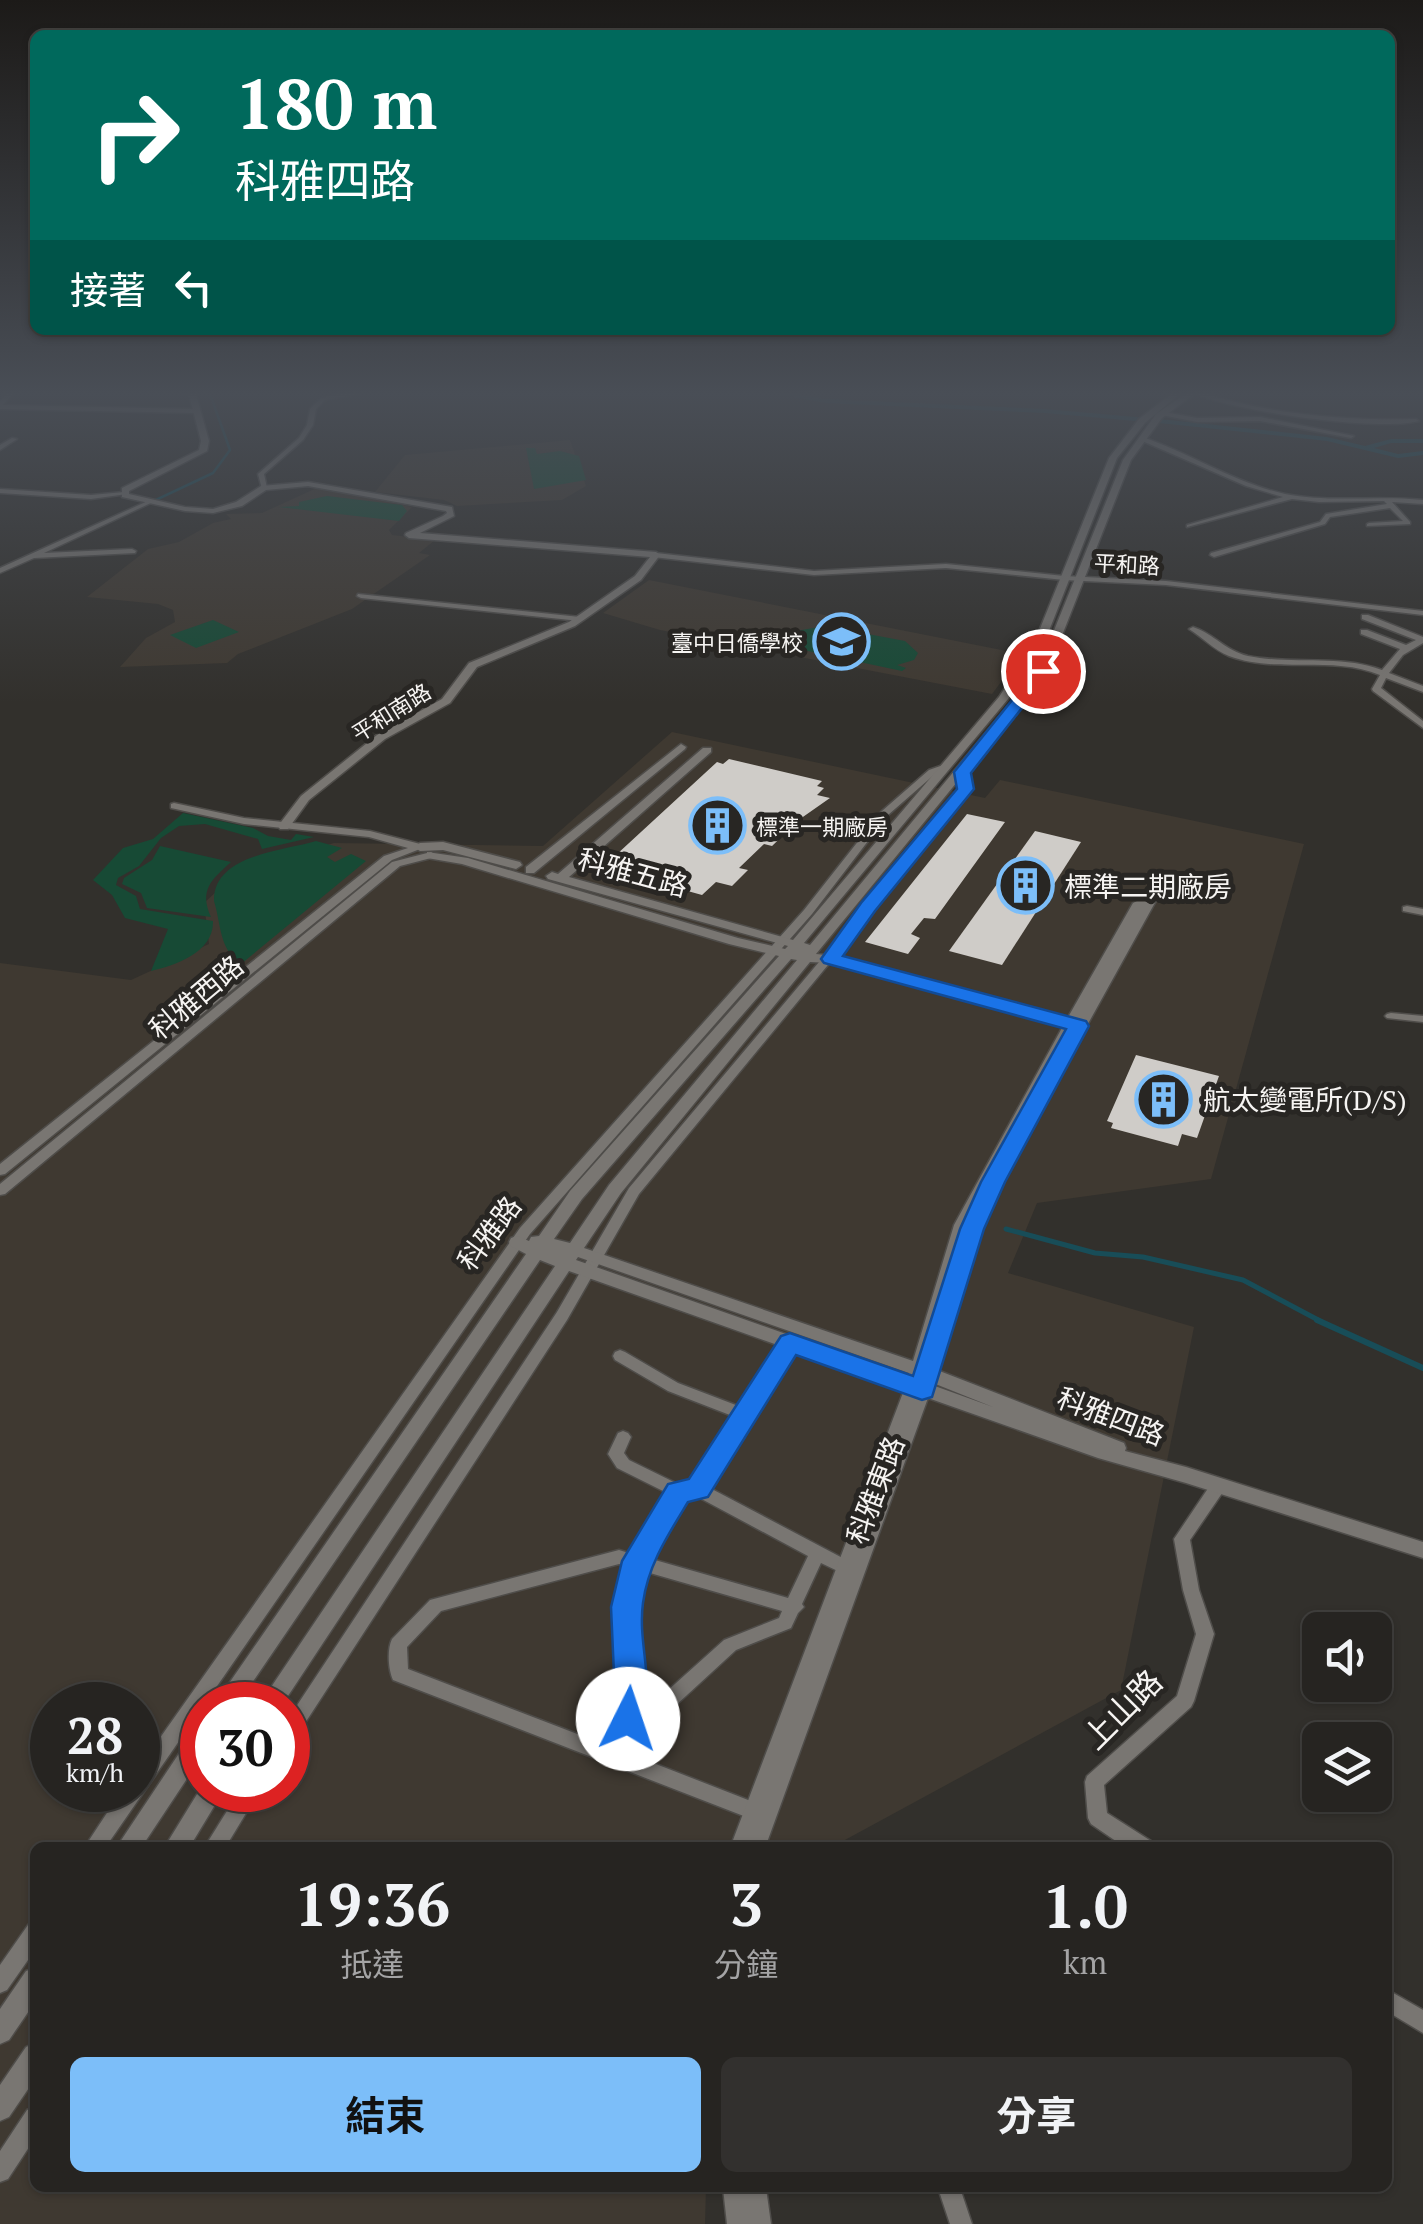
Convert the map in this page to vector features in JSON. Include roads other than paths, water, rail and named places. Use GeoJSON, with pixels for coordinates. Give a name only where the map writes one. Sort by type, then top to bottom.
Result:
{"type":"FeatureCollection","features":[{"type":"Feature","properties":{"kind":"street"},"geometry":{"type":"LineString","coordinates":[[51,495],[115,495]]}},
{"type":"Feature","properties":{"kind":"street","name":"平和路"},"geometry":{"type":"LineString","coordinates":[[127,495],[213,511],[253,495]]}},
{"type":"Feature","properties":{"kind":"street","name":"平和路"},"geometry":{"type":"LineString","coordinates":[[360,495],[449,509],[451,514],[410,535],[656,555],[814,573],[946,566],[1338,600],[1423,613]]}},
{"type":"Feature","properties":{"kind":"street","name":"科雅路"},"geometry":{"type":"LineString","coordinates":[[241,1682],[576,1195],[793,949],[1027,666],[1098,495]]}},
{"type":"Feature","properties":{"kind":"street","name":"科雅路"},"geometry":{"type":"LineString","coordinates":[[160,1753],[517,1242],[962,772],[1043,671],[1114,495]]}},
{"type":"Feature","properties":{"kind":"street"},"geometry":{"type":"LineString","coordinates":[[1290,495],[1423,502]]}},
{"type":"Feature","properties":{"kind":"street"},"geometry":{"type":"LineString","coordinates":[[1189,526],[1294,496]]}},
{"type":"Feature","properties":{"kind":"street"},"geometry":{"type":"LineString","coordinates":[[0,571],[154,502]]}},
{"type":"Feature","properties":{"kind":"street"},"geometry":{"type":"LineString","coordinates":[[1368,525],[1408,523],[1388,502]]}},
{"type":"Feature","properties":{"kind":"street"},"geometry":{"type":"LineString","coordinates":[[1214,555],[1323,523],[1328,515],[1388,502]]}},
{"type":"Feature","properties":{"kind":"street"},"geometry":{"type":"LineString","coordinates":[[34,556],[132,551]]}},
{"type":"Feature","properties":{"kind":"street","name":"平和南路"},"geometry":{"type":"LineString","coordinates":[[284,826],[305,798],[381,737],[446,700],[473,666],[580,619],[638,578],[656,555]]}},
{"type":"Feature","properties":{"kind":"street"},"geometry":{"type":"LineString","coordinates":[[361,596],[580,619]]}},
{"type":"Feature","properties":{"kind":"street"},"geometry":{"type":"LineString","coordinates":[[1365,617],[1423,640]]}},
{"type":"Feature","properties":{"kind":"street"},"geometry":{"type":"LineString","coordinates":[[1192,629],[1209,635],[1228,654],[1355,665],[1385,672],[1403,684],[1423,689]]}},
{"type":"Feature","properties":{"kind":"street"},"geometry":{"type":"LineString","coordinates":[[1364,632],[1406,647],[1423,648]]}},
{"type":"Feature","properties":{"kind":"street"},"geometry":{"type":"LineString","coordinates":[[1423,640],[1392,658],[1376,689],[1423,724]]}},
{"type":"Feature","properties":{"kind":"street"},"geometry":{"type":"LineString","coordinates":[[530,870],[681,747]]}},
{"type":"Feature","properties":{"kind":"street"},"geometry":{"type":"LineString","coordinates":[[560,878],[707,750]]}},
{"type":"Feature","properties":{"kind":"street","name":"科雅路"},"geometry":{"type":"LineString","coordinates":[[286,1682],[580,1260],[634,1190],[831,959],[868,907],[966,789],[962,772]]}},
{"type":"Feature","properties":{"kind":"street"},"geometry":{"type":"LineString","coordinates":[[174,806],[284,826],[370,834],[425,851]]}},
{"type":"Feature","properties":{"kind":"street","name":"科雅五路"},"geometry":{"type":"LineString","coordinates":[[425,851],[469,851],[793,949]]}},
{"type":"Feature","properties":{"kind":"street","name":"科雅五路"},"geometry":{"type":"LineString","coordinates":[[425,851],[1074,1025]]}},
{"type":"Feature","properties":{"kind":"street","name":"科雅西路"},"geometry":{"type":"LineString","coordinates":[[0,1171],[388,858],[425,851]]}},
{"type":"Feature","properties":{"kind":"street","name":"科雅西路"},"geometry":{"type":"LineString","coordinates":[[0,1191],[396,864],[425,851]]}},
{"type":"Feature","properties":{"kind":"street"},"geometry":{"type":"LineString","coordinates":[[921,1380],[972,1229],[993,1182],[1074,1025],[1130,917],[1138,906],[1151,899],[1074,1025]]}},
{"type":"Feature","properties":{"kind":"street"},"geometry":{"type":"LineString","coordinates":[[1407,909],[1423,912]]}},
{"type":"Feature","properties":{"kind":"street","name":"科雅路"},"geometry":{"type":"LineString","coordinates":[[310,1700],[562,1316],[580,1260],[615,1189],[793,949]]}},
{"type":"Feature","properties":{"kind":"street"},"geometry":{"type":"LineString","coordinates":[[1391,1016],[1423,1018]]}},
{"type":"Feature","properties":{"kind":"street","name":"科雅四路"},"geometry":{"type":"LineString","coordinates":[[517,1242],[580,1260],[921,1380],[1098,1452],[1219,1486]]}},
{"type":"Feature","properties":{"kind":"street","name":"科雅四路"},"geometry":{"type":"LineString","coordinates":[[580,1260],[790,1343],[921,1380]]}},
{"type":"Feature","properties":{"kind":"street"},"geometry":{"type":"LineString","coordinates":[[698,1489],[790,1343]]}},
{"type":"Feature","properties":{"kind":"street"},"geometry":{"type":"LineString","coordinates":[[620,1356],[673,1387],[745,1415]]}},
{"type":"Feature","properties":{"kind":"street","name":"科雅東路"},"geometry":{"type":"LineString","coordinates":[[743,1842],[921,1380]]}},
{"type":"Feature","properties":{"kind":"street","name":"科雅東路"},"geometry":{"type":"LineString","coordinates":[[755,1842],[921,1380]]}},
{"type":"Feature","properties":{"kind":"street"},"geometry":{"type":"LineString","coordinates":[[623,1437],[616,1454],[623,1464],[679,1492],[698,1489],[846,1568]]}},
{"type":"Feature","properties":{"kind":"street"},"geometry":{"type":"LineString","coordinates":[[1219,1486],[1423,1550]]}},
{"type":"Feature","properties":{"kind":"street","name":"上山路"},"geometry":{"type":"LineString","coordinates":[[1135,1842],[1098,1818],[1094,1782],[1185,1701],[1205,1634],[1182,1539],[1219,1486]]}},
{"type":"Feature","properties":{"kind":"street"},"geometry":{"type":"LineString","coordinates":[[624,1741],[632,1697],[626,1607],[637,1561],[679,1492]]}},
{"type":"Feature","properties":{"kind":"street"},"geometry":{"type":"LineString","coordinates":[[609,1755],[730,1645],[785,1623],[817,1553]]}},
{"type":"Feature","properties":{"kind":"street"},"geometry":{"type":"LineString","coordinates":[[754,1811],[399,1674],[398,1644],[436,1605],[619,1558],[795,1607]]}},
{"type":"Feature","properties":{"kind":"street"},"geometry":{"type":"LineString","coordinates":[[130,1842],[180,1770]]}},
{"type":"Feature","properties":{"kind":"street"},"geometry":{"type":"LineString","coordinates":[[97,1842],[118,1812]]}},
{"type":"Feature","properties":{"kind":"street"},"geometry":{"type":"LineString","coordinates":[[178,1842],[198,1812]]}},
{"type":"Feature","properties":{"kind":"street"},"geometry":{"type":"LineString","coordinates":[[217,1842],[237,1812]]}},
{"type":"Feature","properties":{"kind":"street"},"geometry":{"type":"LineString","coordinates":[[0,1983],[30,1939]]}},
{"type":"Feature","properties":{"kind":"street"},"geometry":{"type":"LineString","coordinates":[[0,2031],[30,1987]]}},
{"type":"Feature","properties":{"kind":"street"},"geometry":{"type":"LineString","coordinates":[[1392,2003],[1423,2022]]}},
{"type":"Feature","properties":{"kind":"street"},"geometry":{"type":"LineString","coordinates":[[0,2108],[30,2063]]}},
{"type":"Feature","properties":{"kind":"street"},"geometry":{"type":"LineString","coordinates":[[0,2172],[30,2126]]}},
{"type":"Feature","properties":{"kind":"street"},"geometry":{"type":"LineString","coordinates":[[737,2192],[741,2224]]}},
{"type":"Feature","properties":{"kind":"street"},"geometry":{"type":"LineString","coordinates":[[753,2192],[757,2224]]}},
{"type":"Feature","properties":{"kind":"street"},"geometry":{"type":"LineString","coordinates":[[950,2192],[961,2224]]}},
{"type":"Feature","properties":{"kind":"waterway"},"geometry":{"type":"LineString","coordinates":[[107,523],[167,495]]}},
{"type":"Feature","properties":{"kind":"waterway"},"geometry":{"type":"LineString","coordinates":[[1006,1229],[1095,1253],[1143,1257],[1243,1280],[1322,1322]]}},
{"type":"Feature","properties":{"kind":"waterway"},"geometry":{"type":"LineString","coordinates":[[1317,1320],[1423,1368]]}},
{"type":"Feature","properties":{"kind":"place","name":"臺中日僑學校"},"geometry":{"type":"Point","coordinates":[842,642]}},
{"type":"Feature","properties":{"kind":"place","name":"標準一期廠房"},"geometry":{"type":"Point","coordinates":[717,826]}},
{"type":"Feature","properties":{"kind":"place","name":"標準二期廠房"},"geometry":{"type":"Point","coordinates":[1025,886]}},
{"type":"Feature","properties":{"kind":"place","name":"航太變電所(D/S)"},"geometry":{"type":"Point","coordinates":[1164,1099]}}]}
